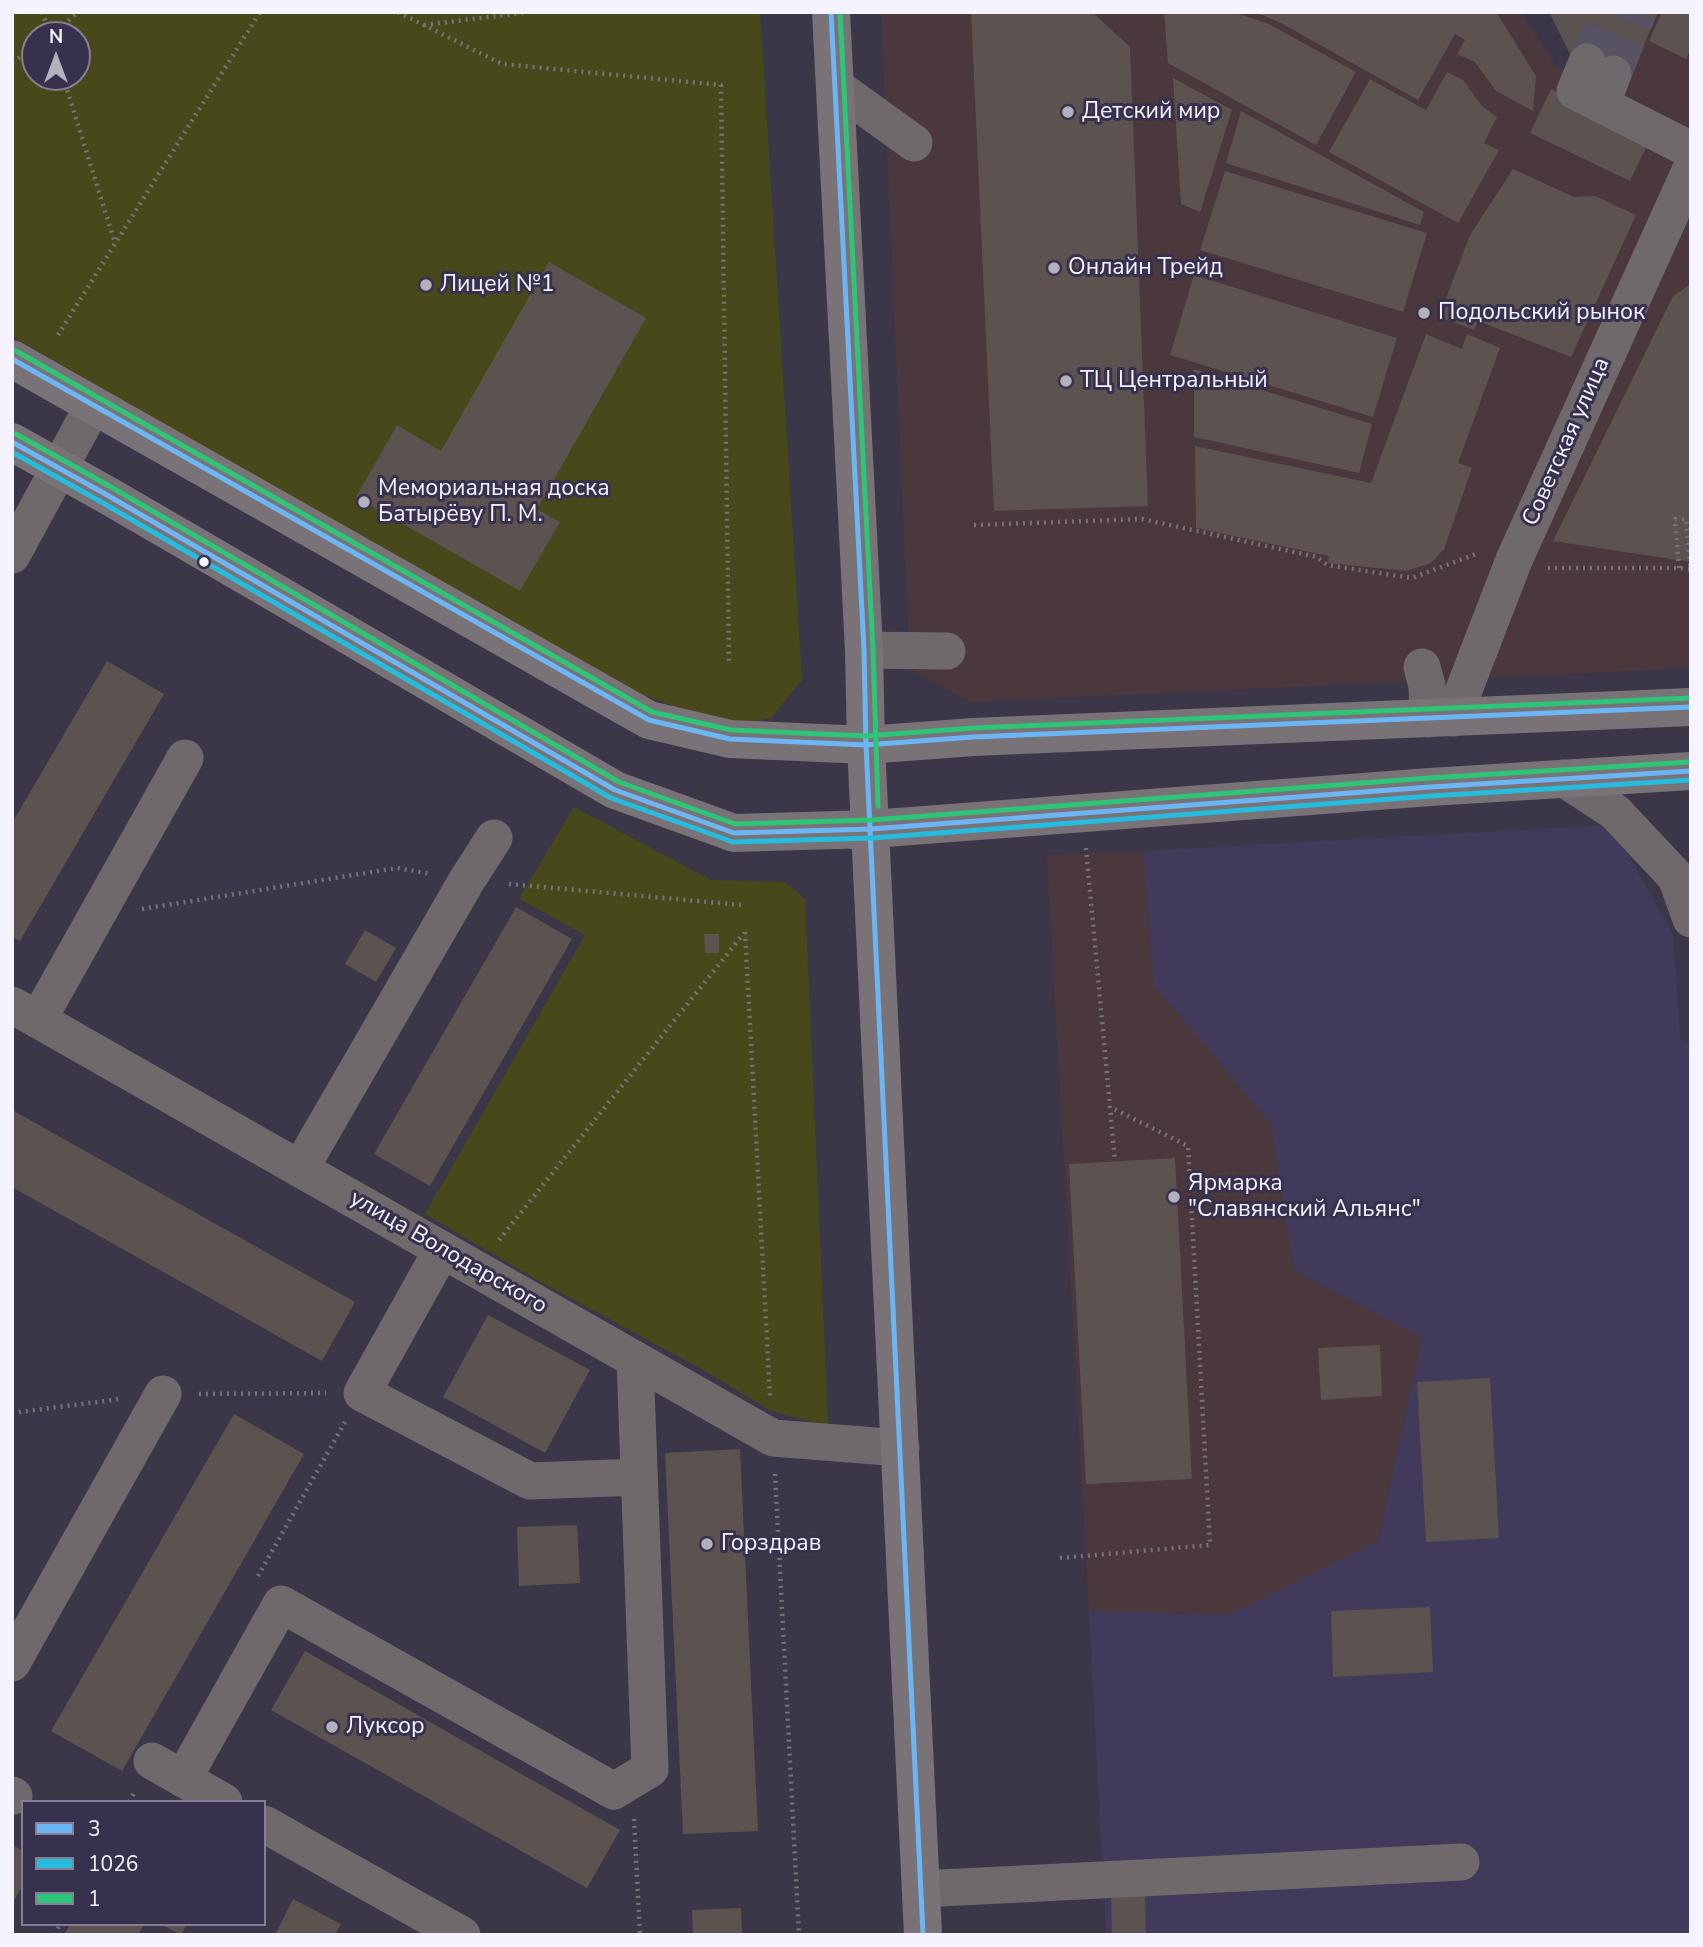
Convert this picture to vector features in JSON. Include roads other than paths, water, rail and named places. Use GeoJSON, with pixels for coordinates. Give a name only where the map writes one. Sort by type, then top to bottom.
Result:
{"type":"FeatureCollection","features":[{"type":"Feature","properties":{"kind":"main road"},"geometry":{"type":"LineString","coordinates":[[831,12],[864,650],[866,745],[923,1935]]}},
{"type":"Feature","properties":{"kind":"main road"},"geometry":{"type":"LineString","coordinates":[[12,359],[649,720],[730,738],[866,745],[973,737],[1691,708]]}},
{"type":"Feature","properties":{"kind":"main road"},"geometry":{"type":"LineString","coordinates":[[12,442],[615,790],[734,833],[871,829],[1691,771]]}},
{"type":"Feature","properties":{"kind":"street"},"geometry":{"type":"LineString","coordinates":[[1601,80],[1691,150]]}},
{"type":"Feature","properties":{"kind":"street"},"geometry":{"type":"LineString","coordinates":[[835,86],[914,143]]}},
{"type":"Feature","properties":{"kind":"street","name":"Советская улица"},"geometry":{"type":"LineString","coordinates":[[1457,718],[1514,561],[1691,169]]}},
{"type":"Feature","properties":{"kind":"street"},"geometry":{"type":"LineString","coordinates":[[12,555],[93,406]]}},
{"type":"Feature","properties":{"kind":"street"},"geometry":{"type":"LineString","coordinates":[[864,650],[947,651]]}},
{"type":"Feature","properties":{"kind":"street"},"geometry":{"type":"LineString","coordinates":[[1422,667],[1427,686],[1457,718]]}},
{"type":"Feature","properties":{"kind":"street"},"geometry":{"type":"LineString","coordinates":[[25,1012],[185,758]]}},
{"type":"Feature","properties":{"kind":"street"},"geometry":{"type":"LineString","coordinates":[[1563,778],[1615,812],[1676,877],[1691,919]]}},
{"type":"Feature","properties":{"kind":"street"},"geometry":{"type":"LineString","coordinates":[[300,1169],[494,838]]}},
{"type":"Feature","properties":{"kind":"street","name":"улица Володарского"},"geometry":{"type":"LineString","coordinates":[[25,1012],[773,1438],[901,1448]]}},
{"type":"Feature","properties":{"kind":"street"},"geometry":{"type":"LineString","coordinates":[[442,1250],[362,1393],[530,1481],[639,1477]]}},
{"type":"Feature","properties":{"kind":"street"},"geometry":{"type":"LineString","coordinates":[[183,1779],[281,1604],[614,1791],[650,1769],[635,1360]]}},
{"type":"Feature","properties":{"kind":"street"},"geometry":{"type":"LineString","coordinates":[[12,1664],[163,1394]]}},
{"type":"Feature","properties":{"kind":"street"},"geometry":{"type":"LineString","coordinates":[[152,1761],[220,1800]]}},
{"type":"Feature","properties":{"kind":"street"},"geometry":{"type":"LineString","coordinates":[[266,1825],[462,1935]]}},
{"type":"Feature","properties":{"kind":"street"},"geometry":{"type":"LineString","coordinates":[[921,1889],[1461,1862]]}},
{"type":"Feature","properties":{"kind":"tunnel"},"geometry":{"type":"LineString","coordinates":[[1587,62],[1608,12]]}},
{"type":"Feature","properties":{"kind":"tunnel"},"geometry":{"type":"LineString","coordinates":[[1613,74],[1638,12]]}},
{"type":"Feature","properties":{"kind":"place","name":"Детский мир"},"geometry":{"type":"Point","coordinates":[1068,112]}},
{"type":"Feature","properties":{"kind":"place","name":"Онлайн Трейд"},"geometry":{"type":"Point","coordinates":[1054,268]}},
{"type":"Feature","properties":{"kind":"place","name":"Лицeй №1"},"geometry":{"type":"Point","coordinates":[426,285]}},
{"type":"Feature","properties":{"kind":"place","name":"Подольский рынок"},"geometry":{"type":"Point","coordinates":[1424,313]}},
{"type":"Feature","properties":{"kind":"place","name":"ТЦ Центральный"},"geometry":{"type":"Point","coordinates":[1066,381]}},
{"type":"Feature","properties":{"kind":"place","name":"Мемориальная доска Батырёву П. М."},"geometry":{"type":"Point","coordinates":[364,502]}},
{"type":"Feature","properties":{"kind":"place","name":"Ярмарка \"Славянский Альянс\""},"geometry":{"type":"Point","coordinates":[1174,1197]}},
{"type":"Feature","properties":{"kind":"place","name":"Горздрав"},"geometry":{"type":"Point","coordinates":[707,1544]}},
{"type":"Feature","properties":{"kind":"place","name":"Луксор"},"geometry":{"type":"Point","coordinates":[332,1727]}}]}
